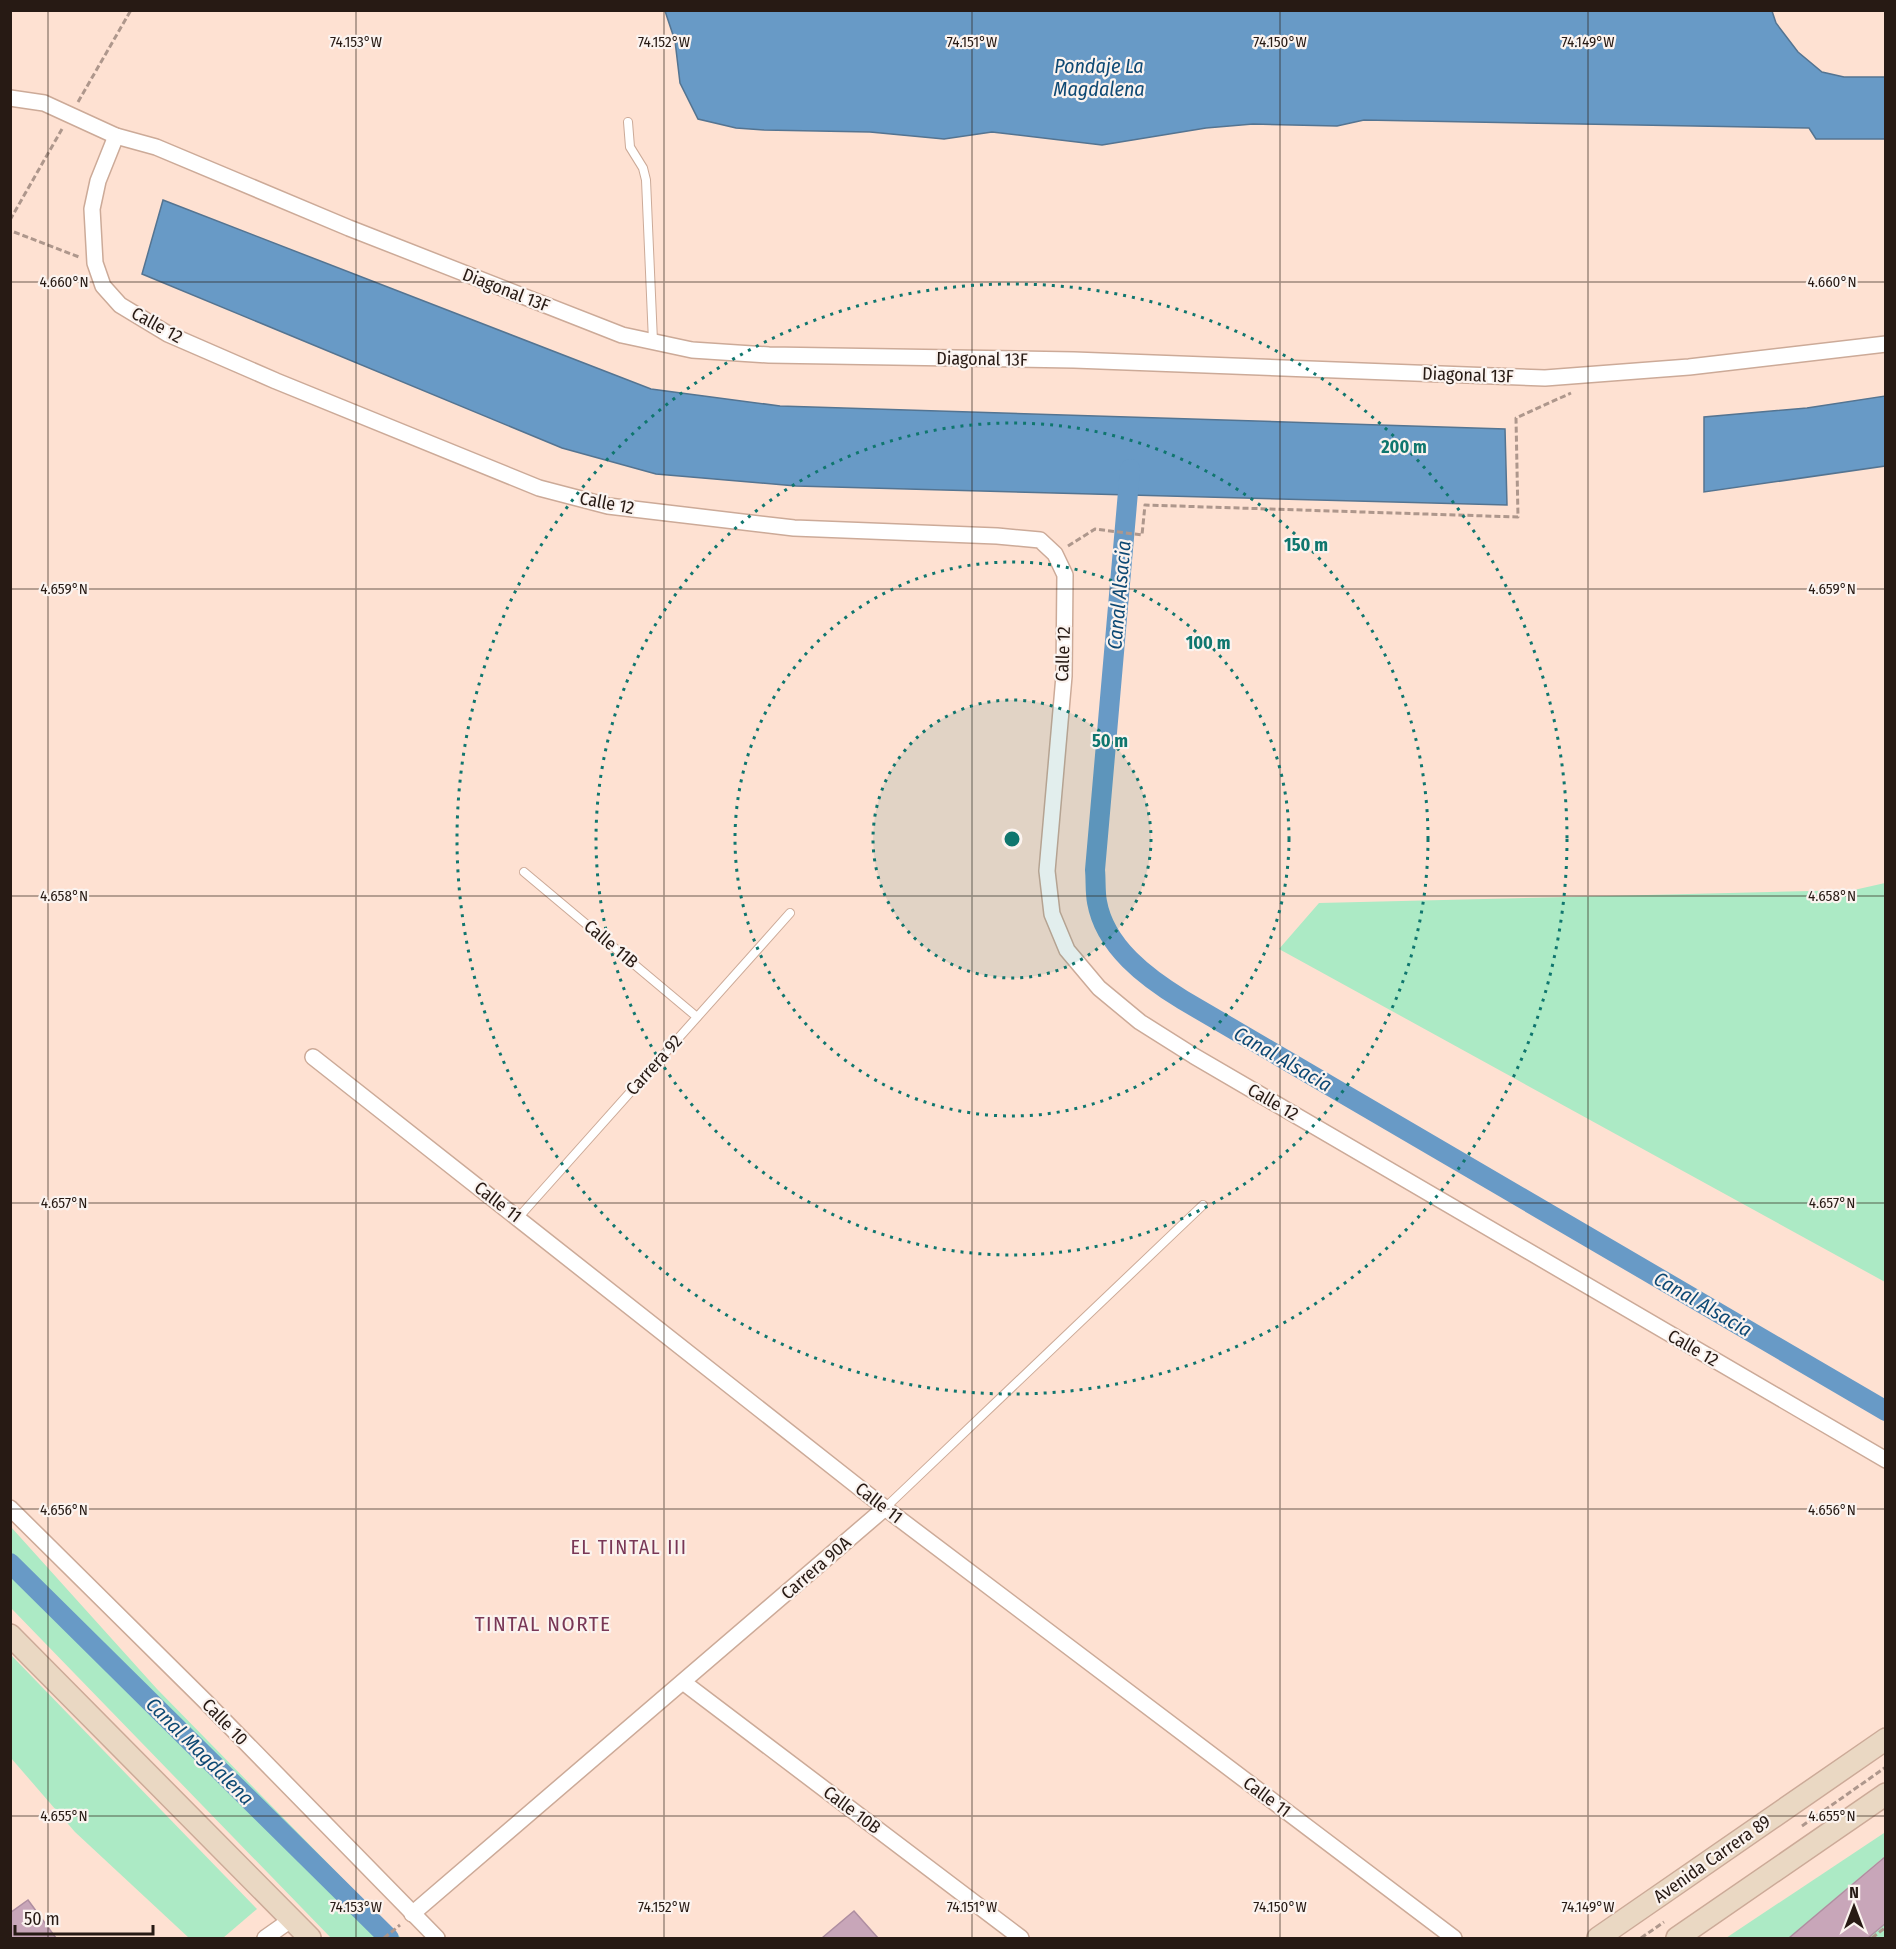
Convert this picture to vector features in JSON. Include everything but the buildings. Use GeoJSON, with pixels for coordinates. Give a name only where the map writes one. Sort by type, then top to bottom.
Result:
{"type":"FeatureCollection","features":[{"type":"Feature","properties":{"kind":"main road"},"geometry":{"type":"LineString","coordinates":[[10,1635],[310,1938]]}},
{"type":"Feature","properties":{"kind":"main road","name":"Avenida Carrera 89"},"geometry":{"type":"LineString","coordinates":[[1598,1938],[1886,1739]]}},
{"type":"Feature","properties":{"kind":"main road"},"geometry":{"type":"LineString","coordinates":[[1678,1938],[1886,1794]]}},
{"type":"Feature","properties":{"kind":"street","name":"Diagonal 13F"},"geometry":{"type":"LineString","coordinates":[[10,98],[44,103],[116,136],[156,147],[349,228],[622,335],[692,350],[769,355],[1074,360],[1545,378],[1689,367],[1886,344]]}},
{"type":"Feature","properties":{"kind":"street","name":"Calle 12"},"geometry":{"type":"LineString","coordinates":[[116,136],[98,181],[92,209],[95,263],[103,286],[120,305],[168,334],[276,381],[539,488],[608,506],[794,528],[1040,540],[1055,554],[1065,574],[1064,676],[1047,871],[1052,914],[1067,950],[1100,988],[1140,1022],[1194,1056],[1886,1460]]}},
{"type":"Feature","properties":{"kind":"street","name":"Calle 11"},"geometry":{"type":"LineString","coordinates":[[313,1057],[885,1508],[1454,1938]]}},
{"type":"Feature","properties":{"kind":"street","name":"Calle 10"},"geometry":{"type":"LineString","coordinates":[[10,1508],[205,1701],[436,1938]]}},
{"type":"Feature","properties":{"kind":"street","name":"Carrera 90A"},"geometry":{"type":"LineString","coordinates":[[412,1914],[885,1508]]}},
{"type":"Feature","properties":{"kind":"street","name":"Calle 10B"},"geometry":{"type":"LineString","coordinates":[[683,1682],[1022,1938]]}},
{"type":"Feature","properties":{"kind":"street"},"geometry":{"type":"LineString","coordinates":[[265,1938],[292,1919]]}},
{"type":"Feature","properties":{"kind":"lane"},"geometry":{"type":"LineString","coordinates":[[628,122],[630,147],[643,168],[646,180],[653,341]]}},
{"type":"Feature","properties":{"kind":"lane","name":"Calle 11B"},"geometry":{"type":"LineString","coordinates":[[524,872],[697,1017]]}},
{"type":"Feature","properties":{"kind":"lane","name":"Carrera 92"},"geometry":{"type":"LineString","coordinates":[[518,1218],[790,913]]}},
{"type":"Feature","properties":{"kind":"lane","name":"Carrera 90A"},"geometry":{"type":"LineString","coordinates":[[885,1508],[1203,1205]]}},
{"type":"Feature","properties":{"kind":"path"},"geometry":{"type":"LineString","coordinates":[[14,231],[95,263]]}},
{"type":"Feature","properties":{"kind":"path"},"geometry":{"type":"LineString","coordinates":[[1055,554],[1095,528],[1142,535],[1145,505],[1518,517],[1516,418],[1576,391]]}},
{"type":"Feature","properties":{"kind":"path"},"geometry":{"type":"LineString","coordinates":[[1872,1938],[1886,1927]]}},
{"type":"Feature","properties":{"kind":"path"},"geometry":{"type":"LineString","coordinates":[[384,1938],[394,1929]]}},
{"type":"Feature","properties":{"kind":"green space"},"geometry":{"type":"Polygon","coordinates":[[[1885,883],[1885,1282],[1279,949],[1319,903],[1854,890],[1885,883]]]}},
{"type":"Feature","properties":{"kind":"green space"},"geometry":{"type":"Polygon","coordinates":[[[11,1527],[157,1689],[401,1938],[331,1938],[11,1608],[11,1527]]]}},
{"type":"Feature","properties":{"kind":"green space"},"geometry":{"type":"Polygon","coordinates":[[[11,1655],[257,1909],[223,1938],[189,1938],[75,1832],[11,1758],[11,1655]]]}},
{"type":"Feature","properties":{"kind":"green space"},"geometry":{"type":"Polygon","coordinates":[[[1884,1833],[1885,1856],[1789,1938],[1726,1938],[1884,1833]]]}},
{"type":"Feature","properties":{"kind":"green space"},"geometry":{"type":"Polygon","coordinates":[[[1885,1923],[1885,1938],[1868,1938],[1885,1923]]]}},
{"type":"Feature","properties":{"kind":"water","name":"Pondaje La Magdalena"},"geometry":{"type":"Polygon","coordinates":[[[665,11],[1772,11],[1776,23],[1798,52],[1822,72],[1844,77],[1885,77],[1885,139],[1816,139],[1809,128],[1364,120],[1337,126],[1253,124],[1206,128],[1102,145],[992,132],[944,139],[870,132],[736,128],[698,119],[680,83],[675,41],[665,11]]]}},
{"type":"Feature","properties":{"kind":"water"},"geometry":{"type":"Polygon","coordinates":[[[163,200],[651,389],[780,406],[1505,429],[1507,505],[796,486],[656,474],[562,448],[142,274],[163,200]]]}},
{"type":"Feature","properties":{"kind":"water"},"geometry":{"type":"Polygon","coordinates":[[[1885,396],[1885,466],[1704,492],[1704,417],[1807,408],[1885,396]]]}},
{"type":"Feature","properties":{"kind":"waterway","name":"Canal Alsacia"},"geometry":{"type":"LineString","coordinates":[[1130,469],[1095,870],[1096,898],[1102,918],[1118,947],[1142,971],[1183,1000],[1886,1411]]}},
{"type":"Feature","properties":{"kind":"waterway","name":"Canal Magdalena"},"geometry":{"type":"LineString","coordinates":[[10,1563],[389,1938]]}},
{"type":"Feature","properties":{"kind":"district","name":"EL TINTAL III"},"geometry":{"type":"Point","coordinates":[629,1547]}},
{"type":"Feature","properties":{"kind":"district","name":"TINTAL NORTE"},"geometry":{"type":"Point","coordinates":[543,1624]}}]}
